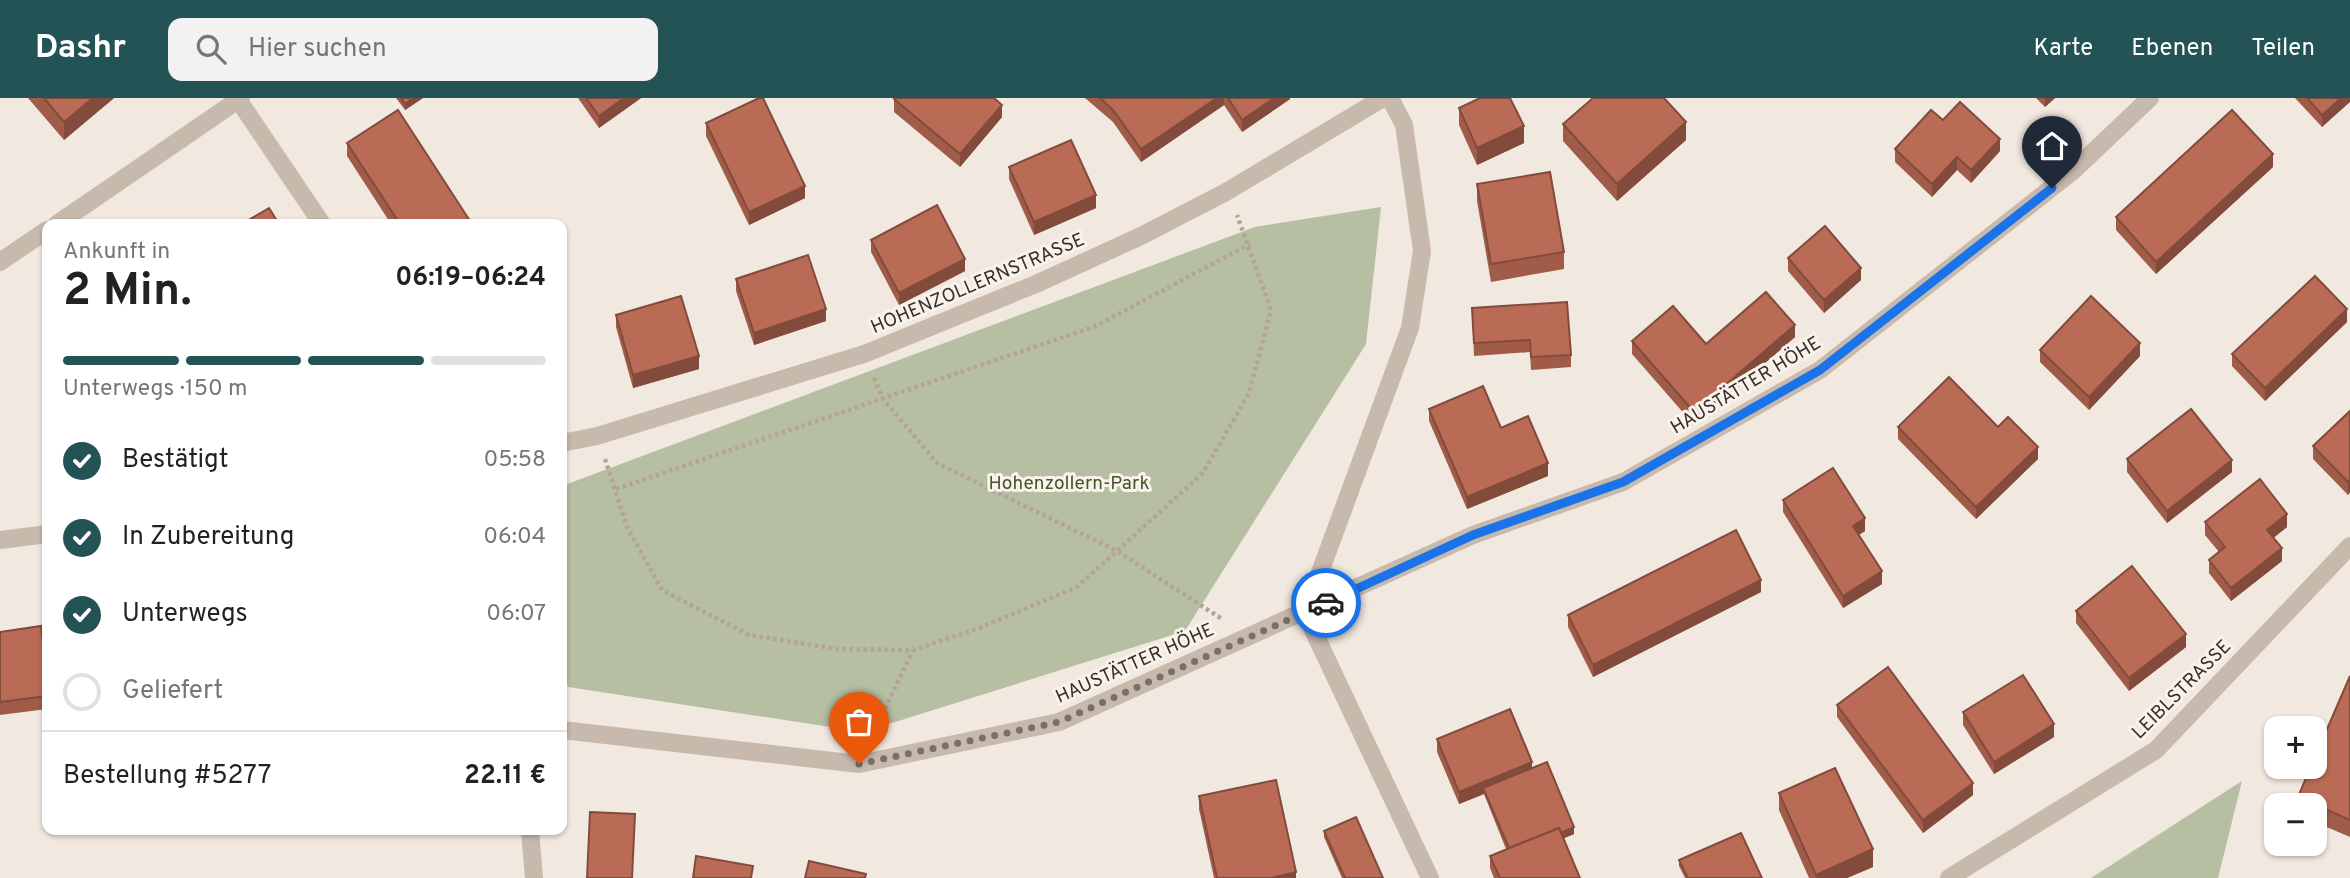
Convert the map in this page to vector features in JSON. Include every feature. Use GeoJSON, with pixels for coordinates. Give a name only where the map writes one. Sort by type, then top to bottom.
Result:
{"type":"FeatureCollection","features":[{"type":"Feature","properties":{"kind":"street","name":"HOHENZOLLERNSTRASSE"},"geometry":{"type":"LineString","coordinates":[[567,442],[597,436],[864,354],[1060,273],[1141,236],[1226,192],[1383,98]]}},
{"type":"Feature","properties":{"kind":"street"},"geometry":{"type":"LineString","coordinates":[[1390,98],[1404,125],[1422,251],[1410,328],[1305,613],[1430,878]]}},
{"type":"Feature","properties":{"kind":"street","name":"HAUSTÄTTER HÖHE"},"geometry":{"type":"LineString","coordinates":[[567,731],[859,764],[1059,722],[1473,535],[1623,482],[1820,370],[2073,171],[2150,98]]}},
{"type":"Feature","properties":{"kind":"street"},"geometry":{"type":"LineString","coordinates":[[64,219],[239,99],[319,219]]}},
{"type":"Feature","properties":{"kind":"street"},"geometry":{"type":"LineString","coordinates":[[0,262],[42,233]]}},
{"type":"Feature","properties":{"kind":"street"},"geometry":{"type":"LineString","coordinates":[[0,540],[42,535]]}},
{"type":"Feature","properties":{"kind":"street","name":"LEIBLSTRASSE"},"geometry":{"type":"LineString","coordinates":[[1950,878],[2156,750],[2350,546]]}},
{"type":"Feature","properties":{"kind":"street"},"geometry":{"type":"LineString","coordinates":[[530,835],[534,878]]}},
{"type":"Feature","properties":{"kind":"path"},"geometry":{"type":"LineString","coordinates":[[597,436],[617,489],[627,527],[662,590],[749,635],[837,649],[913,650],[977,629],[1077,587],[1203,473],[1249,393],[1271,310],[1250,244],[1226,192]]}},
{"type":"Feature","properties":{"kind":"path"},"geometry":{"type":"LineString","coordinates":[[617,489],[1096,326],[1250,244]]}},
{"type":"Feature","properties":{"kind":"path"},"geometry":{"type":"LineString","coordinates":[[864,354],[883,399],[937,463],[1117,551],[1248,637]]}},
{"type":"Feature","properties":{"kind":"path"},"geometry":{"type":"LineString","coordinates":[[859,764],[913,650]]}},
{"type":"Feature","properties":{"kind":"green space","name":"Hohenzollern-Park"},"geometry":{"type":"Polygon","coordinates":[[[1381,207],[1366,344],[1185,631],[863,732],[568,687],[567,484],[1255,227],[1381,207]]]}},
{"type":"Feature","properties":{"kind":"green space"},"geometry":{"type":"Polygon","coordinates":[[[2242,781],[2218,878],[2091,878],[2242,781]]]}},
{"type":"Feature","properties":{"kind":"building"},"geometry":{"type":"Polygon","coordinates":[[[44,98],[93,98],[64,122],[44,98]]]}},
{"type":"Feature","properties":{"kind":"building"},"geometry":{"type":"Polygon","coordinates":[[[401,98],[413,98],[405,104],[401,98]]]}},
{"type":"Feature","properties":{"kind":"building"},"geometry":{"type":"Polygon","coordinates":[[[586,98],[624,98],[599,116],[586,98]]]}},
{"type":"Feature","properties":{"kind":"building"},"geometry":{"type":"Polygon","coordinates":[[[763,98],[805,186],[749,212],[706,123],[763,98]]]}},
{"type":"Feature","properties":{"kind":"building"},"geometry":{"type":"Polygon","coordinates":[[[895,98],[994,98],[1002,105],[960,154],[895,98]]]}},
{"type":"Feature","properties":{"kind":"building"},"geometry":{"type":"Polygon","coordinates":[[[1100,98],[1217,98],[1141,149],[1113,110],[1100,98]]]}},
{"type":"Feature","properties":{"kind":"building"},"geometry":{"type":"Polygon","coordinates":[[[1228,98],[1274,98],[1242,120],[1228,98]]]}},
{"type":"Feature","properties":{"kind":"building"},"geometry":{"type":"Polygon","coordinates":[[[1480,98],[1510,98],[1524,126],[1477,148],[1459,108],[1480,98]]]}},
{"type":"Feature","properties":{"kind":"building"},"geometry":{"type":"Polygon","coordinates":[[[1593,98],[1664,98],[1686,122],[1617,184],[1563,124],[1593,98]]]}},
{"type":"Feature","properties":{"kind":"building"},"geometry":{"type":"Polygon","coordinates":[[[2307,98],[2341,98],[2322,115],[2307,98]]]}},
{"type":"Feature","properties":{"kind":"building"},"geometry":{"type":"Polygon","coordinates":[[[1960,102],[2000,139],[1971,170],[1957,157],[1932,184],[1895,149],[1931,110],[1943,120],[1960,102]]]}},
{"type":"Feature","properties":{"kind":"building"},"geometry":{"type":"Polygon","coordinates":[[[398,110],[469,219],[397,219],[347,143],[398,110]]]}},
{"type":"Feature","properties":{"kind":"building"},"geometry":{"type":"Polygon","coordinates":[[[2232,110],[2273,154],[2156,262],[2116,217],[2232,110]]]}},
{"type":"Feature","properties":{"kind":"building"},"geometry":{"type":"Polygon","coordinates":[[[1071,140],[1096,195],[1034,222],[1009,167],[1071,140]]]}},
{"type":"Feature","properties":{"kind":"building"},"geometry":{"type":"Polygon","coordinates":[[[1550,172],[1564,252],[1491,264],[1477,184],[1550,172]]]}},
{"type":"Feature","properties":{"kind":"building"},"geometry":{"type":"Polygon","coordinates":[[[937,205],[965,259],[899,293],[871,240],[937,205]]]}},
{"type":"Feature","properties":{"kind":"building"},"geometry":{"type":"Polygon","coordinates":[[[269,208],[276,219],[250,219],[269,208]]]}},
{"type":"Feature","properties":{"kind":"building"},"geometry":{"type":"Polygon","coordinates":[[[1825,226],[1861,268],[1824,300],[1788,258],[1825,226]]]}},
{"type":"Feature","properties":{"kind":"building"},"geometry":{"type":"Polygon","coordinates":[[[808,255],[826,309],[754,333],[736,279],[808,255]]]}},
{"type":"Feature","properties":{"kind":"building"},"geometry":{"type":"Polygon","coordinates":[[[2315,276],[2347,309],[2265,388],[2232,354],[2315,276]]]}},
{"type":"Feature","properties":{"kind":"building"},"geometry":{"type":"Polygon","coordinates":[[[1766,292],[1795,325],[1694,412],[1632,341],[1673,306],[1706,344],[1766,292]]]}},
{"type":"Feature","properties":{"kind":"building"},"geometry":{"type":"Polygon","coordinates":[[[681,296],[699,356],[633,375],[616,315],[681,296]]]}},
{"type":"Feature","properties":{"kind":"building"},"geometry":{"type":"Polygon","coordinates":[[[2091,296],[2140,343],[2089,397],[2040,350],[2091,296]]]}},
{"type":"Feature","properties":{"kind":"building"},"geometry":{"type":"Polygon","coordinates":[[[1567,302],[1571,355],[1531,357],[1530,340],[1474,343],[1472,308],[1567,302]]]}},
{"type":"Feature","properties":{"kind":"building"},"geometry":{"type":"Polygon","coordinates":[[[1949,377],[1998,427],[2008,417],[2038,447],[1976,507],[1898,427],[1949,377]]]}},
{"type":"Feature","properties":{"kind":"building"},"geometry":{"type":"Polygon","coordinates":[[[1483,386],[1501,428],[1528,416],[1548,463],[1467,497],[1429,409],[1483,386]]]}},
{"type":"Feature","properties":{"kind":"building"},"geometry":{"type":"Polygon","coordinates":[[[2191,409],[2232,460],[2167,511],[2127,459],[2191,409]]]}},
{"type":"Feature","properties":{"kind":"building"},"geometry":{"type":"Polygon","coordinates":[[[2350,411],[2350,480],[2348,482],[2313,446],[2350,411]]]}},
{"type":"Feature","properties":{"kind":"building"},"geometry":{"type":"Polygon","coordinates":[[[1833,468],[1865,518],[1853,526],[1882,571],[1843,596],[1783,500],[1833,468]]]}},
{"type":"Feature","properties":{"kind":"building"},"geometry":{"type":"Polygon","coordinates":[[[2260,479],[2287,514],[2267,530],[2282,548],[2231,588],[2209,560],[2225,547],[2205,522],[2260,479]]]}},
{"type":"Feature","properties":{"kind":"building"},"geometry":{"type":"Polygon","coordinates":[[[1736,530],[1761,580],[1593,665],[1568,615],[1736,530]]]}},
{"type":"Feature","properties":{"kind":"building"},"geometry":{"type":"Polygon","coordinates":[[[2132,566],[2186,634],[2129,678],[2076,611],[2132,566]]]}},
{"type":"Feature","properties":{"kind":"building"},"geometry":{"type":"Polygon","coordinates":[[[41,626],[42,697],[0,702],[0,632],[41,626]]]}},
{"type":"Feature","properties":{"kind":"building"},"geometry":{"type":"Polygon","coordinates":[[[1888,667],[1973,783],[1923,820],[1837,705],[1888,667]]]}},
{"type":"Feature","properties":{"kind":"building"},"geometry":{"type":"Polygon","coordinates":[[[2023,675],[2054,724],[1994,762],[1963,712],[2023,675]]]}},
{"type":"Feature","properties":{"kind":"building"},"geometry":{"type":"Polygon","coordinates":[[[2350,676],[2350,820],[2327,810],[2327,793],[2300,793],[2306,779],[2327,779],[2327,729],[2350,676]]]}},
{"type":"Feature","properties":{"kind":"building"},"geometry":{"type":"Polygon","coordinates":[[[1510,709],[1532,762],[1459,792],[1437,739],[1510,709]]]}},
{"type":"Feature","properties":{"kind":"building"},"geometry":{"type":"Polygon","coordinates":[[[1547,762],[1574,827],[1561,833],[1559,828],[1509,848],[1483,788],[1547,762]]]}},
{"type":"Feature","properties":{"kind":"building"},"geometry":{"type":"Polygon","coordinates":[[[1835,768],[1873,849],[1816,875],[1779,793],[1835,768]]]}},
{"type":"Feature","properties":{"kind":"building"},"geometry":{"type":"Polygon","coordinates":[[[1276,780],[1296,872],[1271,878],[1217,878],[1199,796],[1276,780]]]}},
{"type":"Feature","properties":{"kind":"building"},"geometry":{"type":"Polygon","coordinates":[[[590,812],[635,814],[632,878],[587,878],[590,812]]]}},
{"type":"Feature","properties":{"kind":"building"},"geometry":{"type":"Polygon","coordinates":[[[1356,817],[1383,878],[1345,878],[1324,831],[1356,817]]]}},
{"type":"Feature","properties":{"kind":"building"},"geometry":{"type":"Polygon","coordinates":[[[1559,828],[1580,878],[1500,878],[1490,856],[1559,828]]]}},
{"type":"Feature","properties":{"kind":"building"},"geometry":{"type":"Polygon","coordinates":[[[1741,833],[1762,878],[1688,878],[1679,860],[1741,833]]]}},
{"type":"Feature","properties":{"kind":"building"},"geometry":{"type":"Polygon","coordinates":[[[696,856],[753,866],[751,878],[693,878],[696,856]]]}},
{"type":"Feature","properties":{"kind":"building"},"geometry":{"type":"Polygon","coordinates":[[[809,861],[866,874],[865,878],[805,878],[809,861]]]}},
{"type":"Feature","properties":{"kind":"way so far"},"geometry":{"type":"LineString","coordinates":[[859,764],[1059,722],[1326,603]]}},
{"type":"Feature","properties":{"kind":"route"},"geometry":{"type":"LineString","coordinates":[[1326,603],[1473,535],[1623,482],[1820,370],[2052,188]]}}]}
